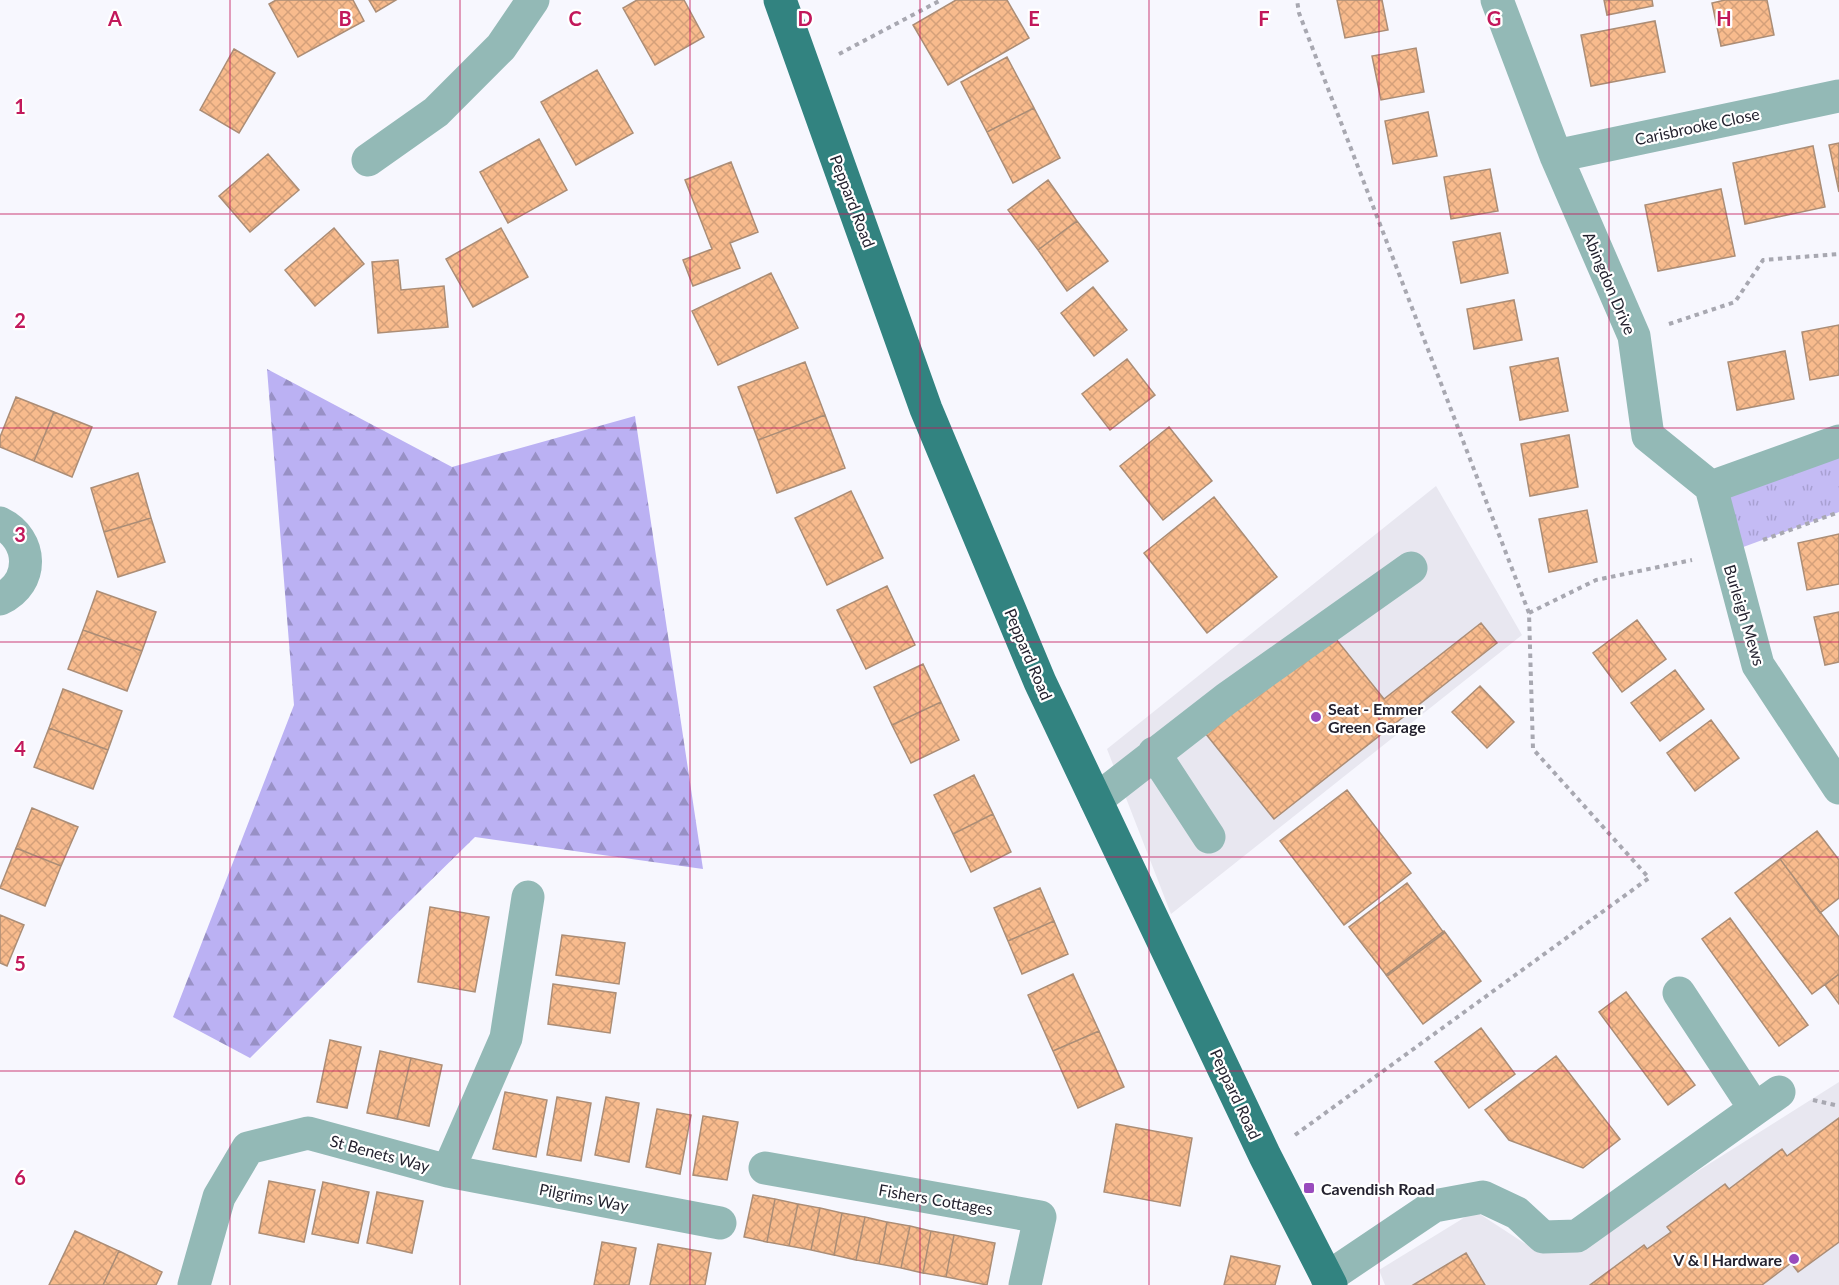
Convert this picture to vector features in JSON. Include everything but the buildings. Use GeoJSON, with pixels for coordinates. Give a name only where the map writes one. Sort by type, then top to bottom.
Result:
{"type":"FeatureCollection","features":[{"type":"Feature","properties":{"kind":"main road","name":"Peppard Road"},"geometry":{"type":"LineString","coordinates":[[780,0],[804,73],[874,257],[926,410],[1040,682],[1265,1156],[1329,1282]]}},
{"type":"Feature","properties":{"kind":"street"},"geometry":{"type":"LineString","coordinates":[[368,160],[436,112],[501,47],[533,0]]}},
{"type":"Feature","properties":{"kind":"street","name":"Abingdon Drive"},"geometry":{"type":"LineString","coordinates":[[1497,0],[1556,156],[1634,336],[1648,436],[1711,487]]}},
{"type":"Feature","properties":{"kind":"street","name":"Carisbrooke Close"},"geometry":{"type":"LineString","coordinates":[[1556,156],[1839,96]]}},
{"type":"Feature","properties":{"kind":"street"},"geometry":{"type":"LineString","coordinates":[[1711,487],[1839,441]]}},
{"type":"Feature","properties":{"kind":"street","name":"Burleigh Mews"},"geometry":{"type":"LineString","coordinates":[[1711,487],[1758,665],[1831,775]]}},
{"type":"Feature","properties":{"kind":"street"},"geometry":{"type":"LineString","coordinates":[[0,523],[18,537],[24,548],[26,561],[24,574],[18,586],[0,599]]}},
{"type":"Feature","properties":{"kind":"street"},"geometry":{"type":"LineString","coordinates":[[1096,800],[1154,753],[1411,568]]}},
{"type":"Feature","properties":{"kind":"street"},"geometry":{"type":"LineString","coordinates":[[1154,753],[1209,837]]}},
{"type":"Feature","properties":{"kind":"street","name":"St Benets Way"},"geometry":{"type":"LineString","coordinates":[[194,1285],[219,1197],[248,1148],[308,1133],[448,1171],[506,1038],[528,897]]}},
{"type":"Feature","properties":{"kind":"street"},"geometry":{"type":"LineString","coordinates":[[1329,1282],[1434,1206],[1483,1197],[1517,1213],[1543,1238],[1577,1236],[1767,1101],[1679,993]]}},
{"type":"Feature","properties":{"kind":"street","name":"Fishers Cottages"},"geometry":{"type":"LineString","coordinates":[[765,1168],[1040,1217],[1025,1285]]}},
{"type":"Feature","properties":{"kind":"street","name":"Pilgrims Way"},"geometry":{"type":"LineString","coordinates":[[448,1171],[720,1223]]}},
{"type":"Feature","properties":{"kind":"path"},"geometry":{"type":"LineString","coordinates":[[804,73],[941,0]]}},
{"type":"Feature","properties":{"kind":"path"},"geometry":{"type":"LineString","coordinates":[[1265,1156],[1649,878],[1533,749],[1529,613],[1308,35],[1297,0]]}},
{"type":"Feature","properties":{"kind":"path"},"geometry":{"type":"LineString","coordinates":[[1634,336],[1735,302],[1763,261],[1839,254]]}},
{"type":"Feature","properties":{"kind":"path"},"geometry":{"type":"LineString","coordinates":[[1529,613],[1596,580],[1727,553],[1839,512]]}},
{"type":"Feature","properties":{"kind":"shaded area"},"geometry":{"type":"Polygon","coordinates":[[[1436,486],[1522,635],[1171,914],[1107,749],[1436,486]]]}},
{"type":"Feature","properties":{"kind":"shaded area"},"geometry":{"type":"Polygon","coordinates":[[[1839,1082],[1839,1285],[1385,1285],[1379,1270],[1475,1211],[1535,1250],[1579,1246],[1839,1082]]]}},
{"type":"Feature","properties":{"kind":"green space"},"geometry":{"type":"Polygon","coordinates":[[[267,369],[452,467],[635,416],[703,869],[475,837],[250,1058],[173,1017],[294,705],[267,369]]]}},
{"type":"Feature","properties":{"kind":"green space"},"geometry":{"type":"Polygon","coordinates":[[[1839,441],[1839,512],[1727,553],[1711,487],[1839,441]]]}},
{"type":"Feature","properties":{"kind":"place","name":"Seat - Emmer Green Garage"},"geometry":{"type":"Point","coordinates":[1316,717]}},
{"type":"Feature","properties":{"kind":"place","name":"Cavendish Road"},"geometry":{"type":"Point","coordinates":[1309,1188]}},
{"type":"Feature","properties":{"kind":"place","name":"V & I Hardware"},"geometry":{"type":"Point","coordinates":[1794,1259]}}]}
